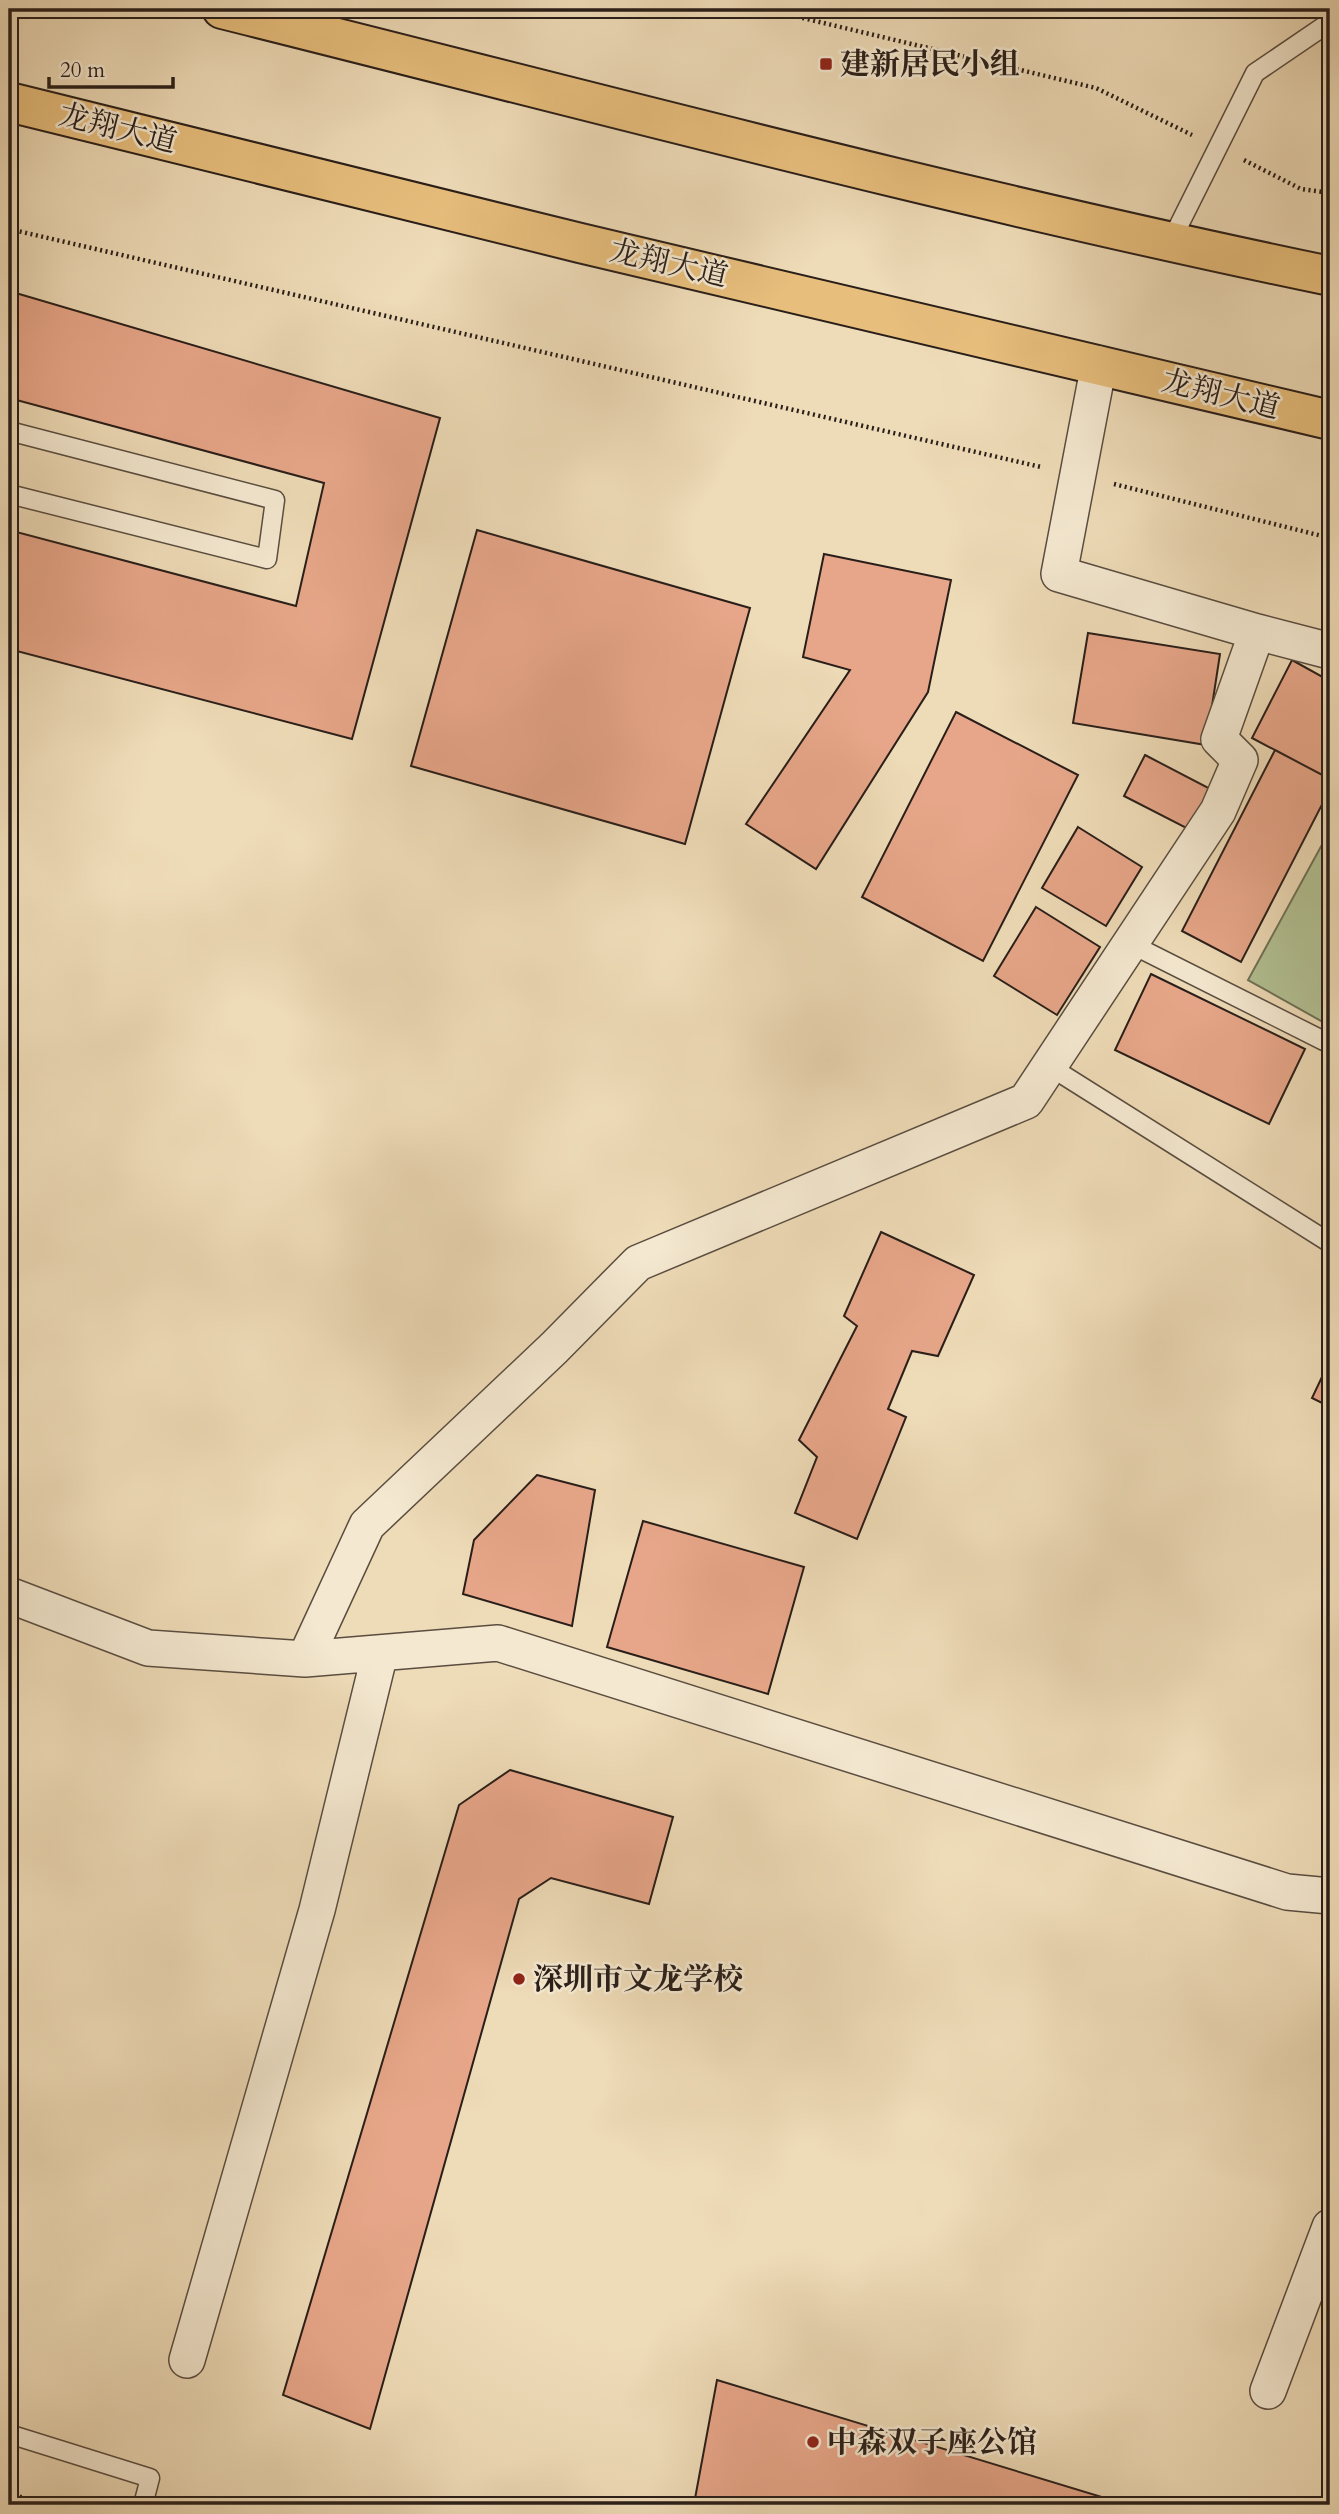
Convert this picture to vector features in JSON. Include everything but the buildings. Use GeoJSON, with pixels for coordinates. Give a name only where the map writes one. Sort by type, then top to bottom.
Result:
{"type":"FeatureCollection","features":[{"type":"Feature","properties":{"kind":"main road"},"geometry":{"type":"LineString","coordinates":[[222,9],[999,204],[1330,276]]}},
{"type":"Feature","properties":{"kind":"main road","name":"龙翔大道"},"geometry":{"type":"LineString","coordinates":[[9,102],[580,243],[1330,420]]}},
{"type":"Feature","properties":{"kind":"street"},"geometry":{"type":"LineString","coordinates":[[1099,364],[1059,574],[1330,651]]}},
{"type":"Feature","properties":{"kind":"street"},"geometry":{"type":"LineString","coordinates":[[305,1659],[366,1525],[554,1348],[638,1263],[1026,1101],[1218,811],[1240,760],[1219,739],[1257,632]]}},
{"type":"Feature","properties":{"kind":"street"},"geometry":{"type":"LineString","coordinates":[[9,1595],[148,1648],[305,1659],[498,1643],[1287,1892],[1330,1896]]}},
{"type":"Feature","properties":{"kind":"street"},"geometry":{"type":"LineString","coordinates":[[187,2360],[317,1910],[380,1653]]}},
{"type":"Feature","properties":{"kind":"street"},"geometry":{"type":"LineString","coordinates":[[1268,2391],[1330,2227]]}},
{"type":"Feature","properties":{"kind":"lane"},"geometry":{"type":"LineString","coordinates":[[1170,243],[1255,74],[1330,22]]}},
{"type":"Feature","properties":{"kind":"lane"},"geometry":{"type":"LineString","coordinates":[[9,431],[275,500],[267,559],[9,494]]}},
{"type":"Feature","properties":{"kind":"lane"},"geometry":{"type":"LineString","coordinates":[[1131,944],[1330,1044]]}},
{"type":"Feature","properties":{"kind":"lane"},"geometry":{"type":"LineString","coordinates":[[1049,1066],[1330,1243]]}},
{"type":"Feature","properties":{"kind":"lane"},"geometry":{"type":"LineString","coordinates":[[9,2434],[150,2478],[142,2505]]}},
{"type":"Feature","properties":{"kind":"path"},"geometry":{"type":"LineString","coordinates":[[765,9],[1096,88],[1193,135]]}},
{"type":"Feature","properties":{"kind":"path"},"geometry":{"type":"LineString","coordinates":[[1241,159],[1301,189],[1330,193]]}},
{"type":"Feature","properties":{"kind":"path"},"geometry":{"type":"LineString","coordinates":[[9,229],[1078,475],[1330,538]]}},
{"type":"Feature","properties":{"kind":"path"},"geometry":{"type":"LineString","coordinates":[[9,2494],[51,2505]]}},
{"type":"Feature","properties":{"kind":"green space"},"geometry":{"type":"Polygon","coordinates":[[[1330,830],[1330,1026],[1248,980],[1330,830]]]}},
{"type":"Feature","properties":{"kind":"place","name":"建新居民小组"},"geometry":{"type":"Point","coordinates":[826,64]}},
{"type":"Feature","properties":{"kind":"place","name":"深圳市文龙学校"},"geometry":{"type":"Point","coordinates":[519,1979]}},
{"type":"Feature","properties":{"kind":"place","name":"中森双子座公馆"},"geometry":{"type":"Point","coordinates":[813,2442]}}]}
